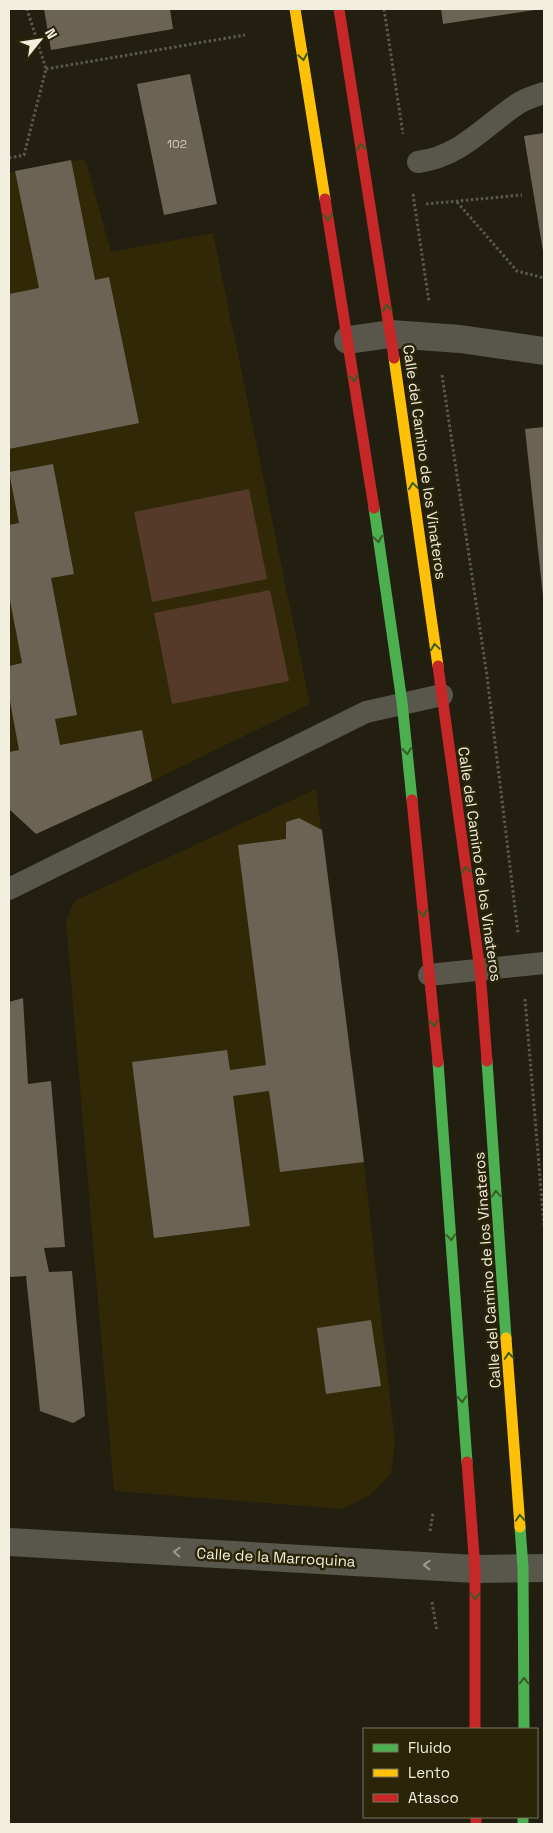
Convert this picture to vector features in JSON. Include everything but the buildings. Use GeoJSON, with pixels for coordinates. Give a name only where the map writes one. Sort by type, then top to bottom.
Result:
{"type":"FeatureCollection","features":[{"type":"Feature","properties":{"kind":"main road"},"geometry":{"type":"LineString","coordinates":[[295,9],[348,340],[402,702],[441,1095],[475,1569],[475,1728]]}},
{"type":"Feature","properties":{"kind":"main road","name":"Calle del Camino de los Vinateros"},"geometry":{"type":"LineString","coordinates":[[340,9],[391,334],[480,970],[534,1568],[524,1728]]}},
{"type":"Feature","properties":{"kind":"street"},"geometry":{"type":"LineString","coordinates":[[348,340],[391,334],[460,339],[544,351]]}},
{"type":"Feature","properties":{"kind":"street","name":"Calle de la Marroquina"},"geometry":{"type":"LineString","coordinates":[[9,1542],[475,1569],[534,1568]]}},
{"type":"Feature","properties":{"kind":"lane"},"geometry":{"type":"LineString","coordinates":[[418,162],[432,160],[463,147],[517,104],[544,93]]}},
{"type":"Feature","properties":{"kind":"lane"},"geometry":{"type":"LineString","coordinates":[[9,889],[366,712],[402,702],[442,695]]}},
{"type":"Feature","properties":{"kind":"lane"},"geometry":{"type":"LineString","coordinates":[[429,974],[544,963]]}},
{"type":"Feature","properties":{"kind":"path"},"geometry":{"type":"LineString","coordinates":[[9,158],[24,155],[46,69],[27,9]]}},
{"type":"Feature","properties":{"kind":"path"},"geometry":{"type":"LineString","coordinates":[[46,69],[245,35]]}},
{"type":"Feature","properties":{"kind":"path"},"geometry":{"type":"LineString","coordinates":[[426,204],[522,195]]}},
{"type":"Feature","properties":{"kind":"path"},"geometry":{"type":"LineString","coordinates":[[457,202],[517,271],[544,278]]}},
{"type":"Feature","properties":{"kind":"path"},"geometry":{"type":"LineString","coordinates":[[441,372],[487,676],[519,935]]}},
{"type":"Feature","properties":{"kind":"path"},"geometry":{"type":"LineString","coordinates":[[526,1006],[544,1225]]}},
{"type":"Feature","properties":{"kind":"shaded area"},"geometry":{"type":"Polygon","coordinates":[[[85,159],[111,252],[213,233],[310,704],[152,781],[36,834],[9,809],[9,173],[85,159]]]}},
{"type":"Feature","properties":{"kind":"shaded area"},"geometry":{"type":"Polygon","coordinates":[[[249,489],[267,579],[152,602],[134,512],[249,489]]]}},
{"type":"Feature","properties":{"kind":"shaded area"},"geometry":{"type":"Polygon","coordinates":[[[270,590],[289,681],[172,704],[154,613],[270,590]]]}},
{"type":"Feature","properties":{"kind":"shaded area"},"geometry":{"type":"Polygon","coordinates":[[[316,789],[364,1162],[395,1443],[391,1474],[369,1496],[342,1509],[114,1491],[66,922],[74,901],[316,789]]]}},
{"type":"Feature","properties":{"kind":"traffic: fast"},"geometry":{"type":"LineString","coordinates":[[374,508],[402,702],[412,800]]}},
{"type":"Feature","properties":{"kind":"traffic: fast"},"geometry":{"type":"LineString","coordinates":[[487,1061],[506,1338]]}},
{"type":"Feature","properties":{"kind":"traffic: fast"},"geometry":{"type":"LineString","coordinates":[[438,1062],[467,1462]]}},
{"type":"Feature","properties":{"kind":"traffic: fast"},"geometry":{"type":"LineString","coordinates":[[520,1527],[523,1568],[524,1728]]}},
{"type":"Feature","properties":{"kind":"traffic: fast"},"geometry":{"type":"LineString","coordinates":[[523,1818],[523,1824]]}},
{"type":"Feature","properties":{"kind":"traffic: slow"},"geometry":{"type":"LineString","coordinates":[[295,9],[325,199]]}},
{"type":"Feature","properties":{"kind":"traffic: slow"},"geometry":{"type":"LineString","coordinates":[[394,358],[438,666]]}},
{"type":"Feature","properties":{"kind":"traffic: slow"},"geometry":{"type":"LineString","coordinates":[[506,1338],[520,1527]]}},
{"type":"Feature","properties":{"kind":"traffic: jam"},"geometry":{"type":"LineString","coordinates":[[339,9],[394,358]]}},
{"type":"Feature","properties":{"kind":"traffic: jam"},"geometry":{"type":"LineString","coordinates":[[325,199],[374,508]]}},
{"type":"Feature","properties":{"kind":"traffic: jam"},"geometry":{"type":"LineString","coordinates":[[438,666],[480,970],[487,1061]]}},
{"type":"Feature","properties":{"kind":"traffic: jam"},"geometry":{"type":"LineString","coordinates":[[412,800],[438,1062]]}},
{"type":"Feature","properties":{"kind":"traffic: jam"},"geometry":{"type":"LineString","coordinates":[[467,1462],[475,1569],[475,1728]]}},
{"type":"Feature","properties":{"kind":"traffic: jam"},"geometry":{"type":"LineString","coordinates":[[476,1818],[476,1824]]}}]}
